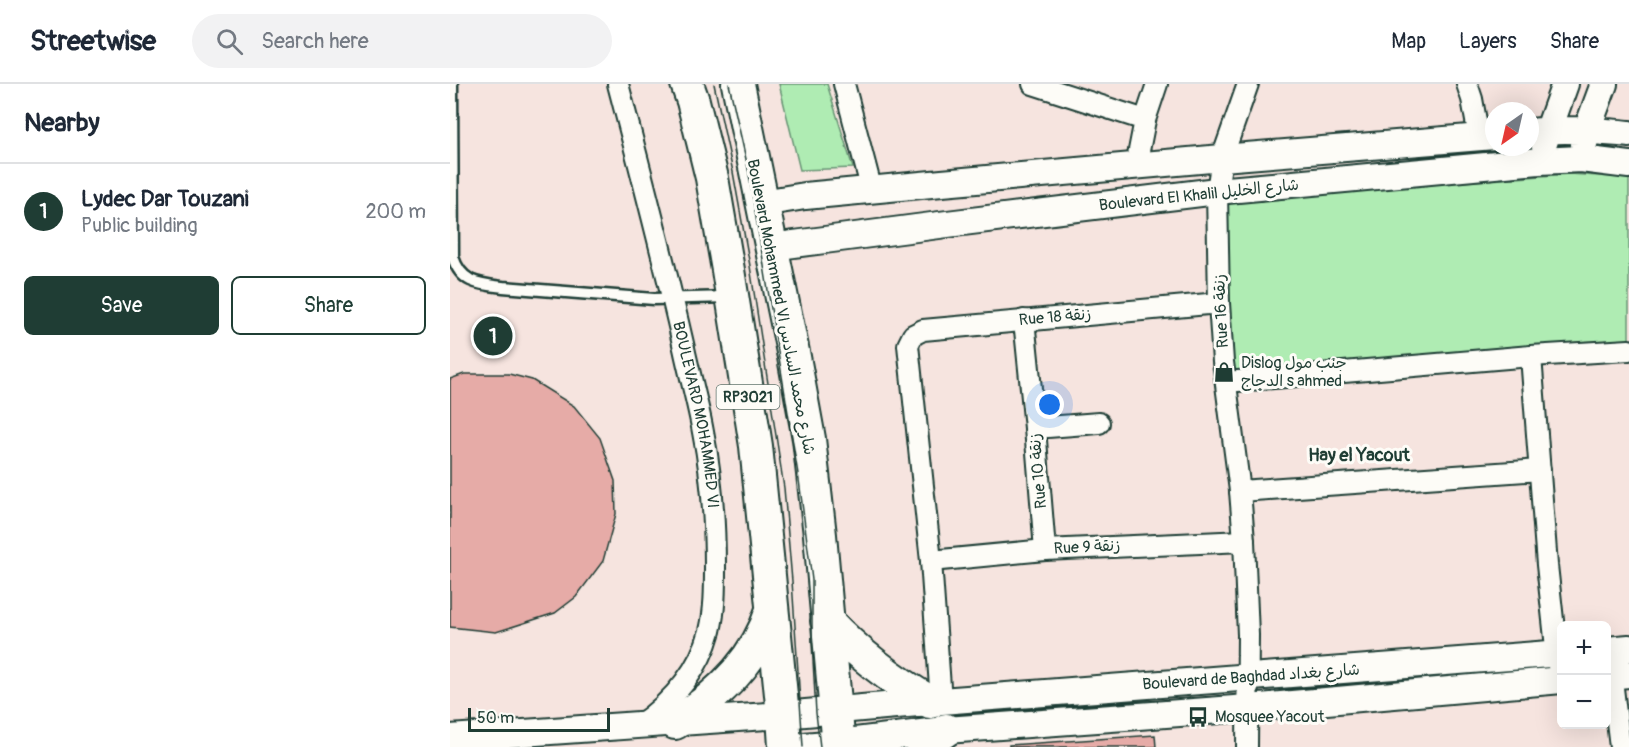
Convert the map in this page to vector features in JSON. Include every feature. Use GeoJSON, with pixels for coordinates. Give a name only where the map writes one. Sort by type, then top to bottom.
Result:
{"type":"FeatureCollection","features":[{"type":"Feature","properties":{"kind":"main road","name":"RP3021"},"geometry":{"type":"LineString","coordinates":[[687,84],[712,178],[756,446],[785,747]]}},
{"type":"Feature","properties":{"kind":"main road","name":"Boulevard Mohammed VI شارع محمد السادس"},"geometry":{"type":"LineString","coordinates":[[738,84],[809,438],[839,745]]}},
{"type":"Feature","properties":{"kind":"main road"},"geometry":{"type":"LineString","coordinates":[[675,723],[712,698],[742,666],[766,629],[772,610]]}},
{"type":"Feature","properties":{"kind":"main road"},"geometry":{"type":"LineString","coordinates":[[827,621],[937,726]]}},
{"type":"Feature","properties":{"kind":"street","name":"BOULEVARD MOHAMMED VI"},"geometry":{"type":"LineString","coordinates":[[618,84],[673,299],[703,431],[709,470],[715,549],[714,610],[704,650],[683,685],[662,708],[638,726]]}},
{"type":"Feature","properties":{"kind":"street"},"geometry":{"type":"LineString","coordinates":[[844,84],[872,191]]}},
{"type":"Feature","properties":{"kind":"street"},"geometry":{"type":"LineString","coordinates":[[1033,84],[1063,88],[1145,120]]}},
{"type":"Feature","properties":{"kind":"street"},"geometry":{"type":"LineString","coordinates":[[1136,166],[1145,120],[1157,84]]}},
{"type":"Feature","properties":{"kind":"street","name":"Rue 16 زنقة"},"geometry":{"type":"LineString","coordinates":[[1247,747],[1248,678],[1244,541],[1219,303],[1216,191],[1222,158],[1248,84]]}},
{"type":"Feature","properties":{"kind":"street"},"geometry":{"type":"LineString","coordinates":[[1467,84],[1485,133]]}},
{"type":"Feature","properties":{"kind":"street"},"geometry":{"type":"LineString","coordinates":[[1539,131],[1565,84]]}},
{"type":"Feature","properties":{"kind":"street"},"geometry":{"type":"LineString","coordinates":[[1581,159],[1587,130],[1604,84]]}},
{"type":"Feature","properties":{"kind":"street"},"geometry":{"type":"LineString","coordinates":[[1539,131],[1587,130],[1629,134]]}},
{"type":"Feature","properties":{"kind":"street","name":"Boulevard El Khalil شارع الخليل"},"geometry":{"type":"LineString","coordinates":[[762,203],[805,196],[942,183],[1485,136]]}},
{"type":"Feature","properties":{"kind":"street"},"geometry":{"type":"LineString","coordinates":[[1539,156],[1539,161]]}},
{"type":"Feature","properties":{"kind":"street","name":"Boulevard El Khalil شارع الخليل"},"geometry":{"type":"LineString","coordinates":[[771,247],[1216,191],[1539,161],[1581,159],[1629,165]]}},
{"type":"Feature","properties":{"kind":"street"},"geometry":{"type":"LineString","coordinates":[[942,183],[947,224]]}},
{"type":"Feature","properties":{"kind":"street","name":"Rue 18 زنقة"},"geometry":{"type":"LineString","coordinates":[[931,561],[908,345],[913,335],[923,330],[1219,303]]}},
{"type":"Feature","properties":{"kind":"street","name":"Rue 10 زنقة"},"geometry":{"type":"LineString","coordinates":[[1024,320],[1045,550]]}},
{"type":"Feature","properties":{"kind":"street"},"geometry":{"type":"LineString","coordinates":[[1226,382],[1629,350]]}},
{"type":"Feature","properties":{"kind":"street"},"geometry":{"type":"LineString","coordinates":[[1531,356],[1547,565],[1557,639]]}},
{"type":"Feature","properties":{"kind":"street"},"geometry":{"type":"LineString","coordinates":[[1035,428],[1098,423]]}},
{"type":"Feature","properties":{"kind":"street"},"geometry":{"type":"LineString","coordinates":[[1240,492],[1540,470]]}},
{"type":"Feature","properties":{"kind":"street","name":"Rue 9 زنقة"},"geometry":{"type":"LineString","coordinates":[[931,561],[1045,550],[1244,541]]}},
{"type":"Feature","properties":{"kind":"street"},"geometry":{"type":"LineString","coordinates":[[931,561],[937,726]]}},
{"type":"Feature","properties":{"kind":"street"},"geometry":{"type":"LineString","coordinates":[[1615,650],[1620,747]]}},
{"type":"Feature","properties":{"kind":"street","name":"Boulevard de Baghdad شارع بغداد"},"geometry":{"type":"LineString","coordinates":[[937,726],[1248,678],[1557,654]]}},
{"type":"Feature","properties":{"kind":"street","name":"Boulevard de Baghdad شارع بغداد"},"geometry":{"type":"LineString","coordinates":[[937,726],[1248,708],[1557,680]]}},
{"type":"Feature","properties":{"kind":"street"},"geometry":{"type":"LineString","coordinates":[[450,738],[835,711],[937,726]]}},
{"type":"Feature","properties":{"kind":"street"},"geometry":{"type":"LineString","coordinates":[[791,747],[839,745],[937,726]]}},
{"type":"Feature","properties":{"kind":"lane"},"geometry":{"type":"LineString","coordinates":[[452,84],[453,257],[456,267],[471,282],[484,285],[673,299],[732,297]]}},
{"type":"Feature","properties":{"kind":"green space"},"geometry":{"type":"Polygon","coordinates":[[[779,84],[827,84],[853,168],[800,170],[779,84]]]}},
{"type":"Feature","properties":{"kind":"green space"},"geometry":{"type":"Polygon","coordinates":[[[1569,174],[1629,178],[1629,349],[1226,378],[1218,200],[1569,174]]]}},
{"type":"Feature","properties":{"kind":"building"},"geometry":{"type":"Polygon","coordinates":[[[464,374],[509,374],[532,380],[574,406],[600,438],[615,481],[616,514],[603,561],[576,597],[555,613],[496,632],[450,627],[450,379],[464,374]]]}},
{"type":"Feature","properties":{"kind":"building"},"geometry":{"type":"Polygon","coordinates":[[[1155,735],[1156,747],[1009,747],[1009,745],[1155,735]]]}},
{"type":"Feature","properties":{"kind":"tram line"},"geometry":{"type":"LineString","coordinates":[[714,84],[750,266],[784,488],[803,747]]}},
{"type":"Feature","properties":{"kind":"tram line"},"geometry":{"type":"LineString","coordinates":[[729,84],[748,168],[799,480],[812,580],[812,643],[820,747]]}},
{"type":"Feature","properties":{"kind":"place","name":"Lydec Dar Touzani"},"geometry":{"type":"Point","coordinates":[493,336]}},
{"type":"Feature","properties":{"kind":"place","name":"Dislog جنب مول الدجاج s ahmed"},"geometry":{"type":"Point","coordinates":[1224,372]}},
{"type":"Feature","properties":{"kind":"place","name":"Mosquee Yacout"},"geometry":{"type":"Point","coordinates":[1198,717]}},
{"type":"Feature","properties":{"kind":"district","name":"Hay el Yacout"},"geometry":{"type":"Point","coordinates":[1359,455]}}]}
